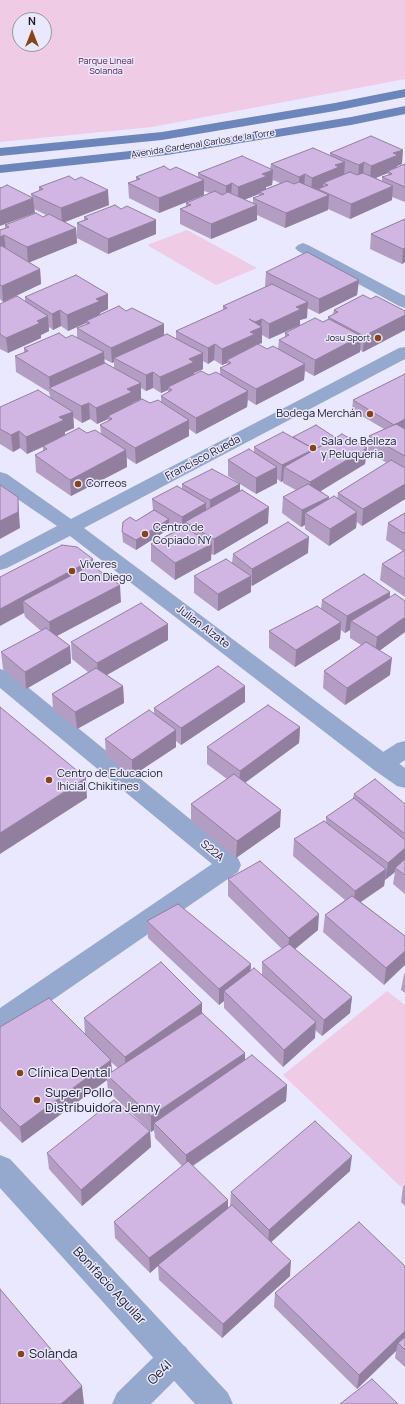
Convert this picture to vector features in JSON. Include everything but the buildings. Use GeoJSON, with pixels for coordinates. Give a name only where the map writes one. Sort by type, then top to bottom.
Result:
{"type":"FeatureCollection","features":[{"type":"Feature","properties":{"kind":"street","name":"Avenida Cardenal Carlos de la Torre"},"geometry":{"type":"LineString","coordinates":[[0,152],[162,136],[335,107],[405,93]]}},
{"type":"Feature","properties":{"kind":"street","name":"Avenida Cardenal Carlos de la Torre"},"geometry":{"type":"LineString","coordinates":[[0,169],[167,151],[351,121],[405,110]]}},
{"type":"Feature","properties":{"kind":"street"},"geometry":{"type":"LineString","coordinates":[[303,248],[405,303]]}},
{"type":"Feature","properties":{"kind":"street","name":"Francisco Rueda"},"geometry":{"type":"LineString","coordinates":[[0,564],[405,352]]}},
{"type":"Feature","properties":{"kind":"street","name":"Julian Alzate"},"geometry":{"type":"LineString","coordinates":[[0,478],[92,542],[405,780]]}},
{"type":"Feature","properties":{"kind":"street","name":"S22A"},"geometry":{"type":"LineString","coordinates":[[0,676],[229,865],[0,1022]]}},
{"type":"Feature","properties":{"kind":"street"},"geometry":{"type":"LineString","coordinates":[[382,764],[405,749]]}},
{"type":"Feature","properties":{"kind":"street","name":"Bonifacio Aguilar"},"geometry":{"type":"LineString","coordinates":[[0,1168],[217,1404]]}},
{"type":"Feature","properties":{"kind":"street","name":"Oe4I"},"geometry":{"type":"LineString","coordinates":[[128,1404],[175,1358]]}},
{"type":"Feature","properties":{"kind":"green space","name":"Parque Lineal Solanda"},"geometry":{"type":"Polygon","coordinates":[[[0,0],[405,0],[405,79],[152,127],[0,142],[0,0]]]}},
{"type":"Feature","properties":{"kind":"green space"},"geometry":{"type":"Polygon","coordinates":[[[187,230],[257,268],[216,285],[147,245],[187,230]]]}},
{"type":"Feature","properties":{"kind":"green space"},"geometry":{"type":"Polygon","coordinates":[[[387,991],[405,1005],[405,1183],[401,1187],[283,1075],[387,991]]]}},
{"type":"Feature","properties":{"kind":"place","name":"Josu Sport"},"geometry":{"type":"Point","coordinates":[378,338]}},
{"type":"Feature","properties":{"kind":"place","name":"Bodega Merchán"},"geometry":{"type":"Point","coordinates":[370,414]}},
{"type":"Feature","properties":{"kind":"place","name":"Sala de Belleza y Peluqueria"},"geometry":{"type":"Point","coordinates":[313,448]}},
{"type":"Feature","properties":{"kind":"place","name":"Correos"},"geometry":{"type":"Point","coordinates":[78,484]}},
{"type":"Feature","properties":{"kind":"place","name":"Centro de Copiado NY"},"geometry":{"type":"Point","coordinates":[145,534]}},
{"type":"Feature","properties":{"kind":"place","name":"Viveres Don Diego"},"geometry":{"type":"Point","coordinates":[72,571]}},
{"type":"Feature","properties":{"kind":"place","name":"Centro de Educacion Ihicial Chikitines"},"geometry":{"type":"Point","coordinates":[49,780]}},
{"type":"Feature","properties":{"kind":"place","name":"Clínica Dental"},"geometry":{"type":"Point","coordinates":[20,1073]}},
{"type":"Feature","properties":{"kind":"place","name":"Super Pollo Distribuidora Jenny"},"geometry":{"type":"Point","coordinates":[37,1100]}},
{"type":"Feature","properties":{"kind":"place","name":"Solanda"},"geometry":{"type":"Point","coordinates":[21,1354]}}]}
